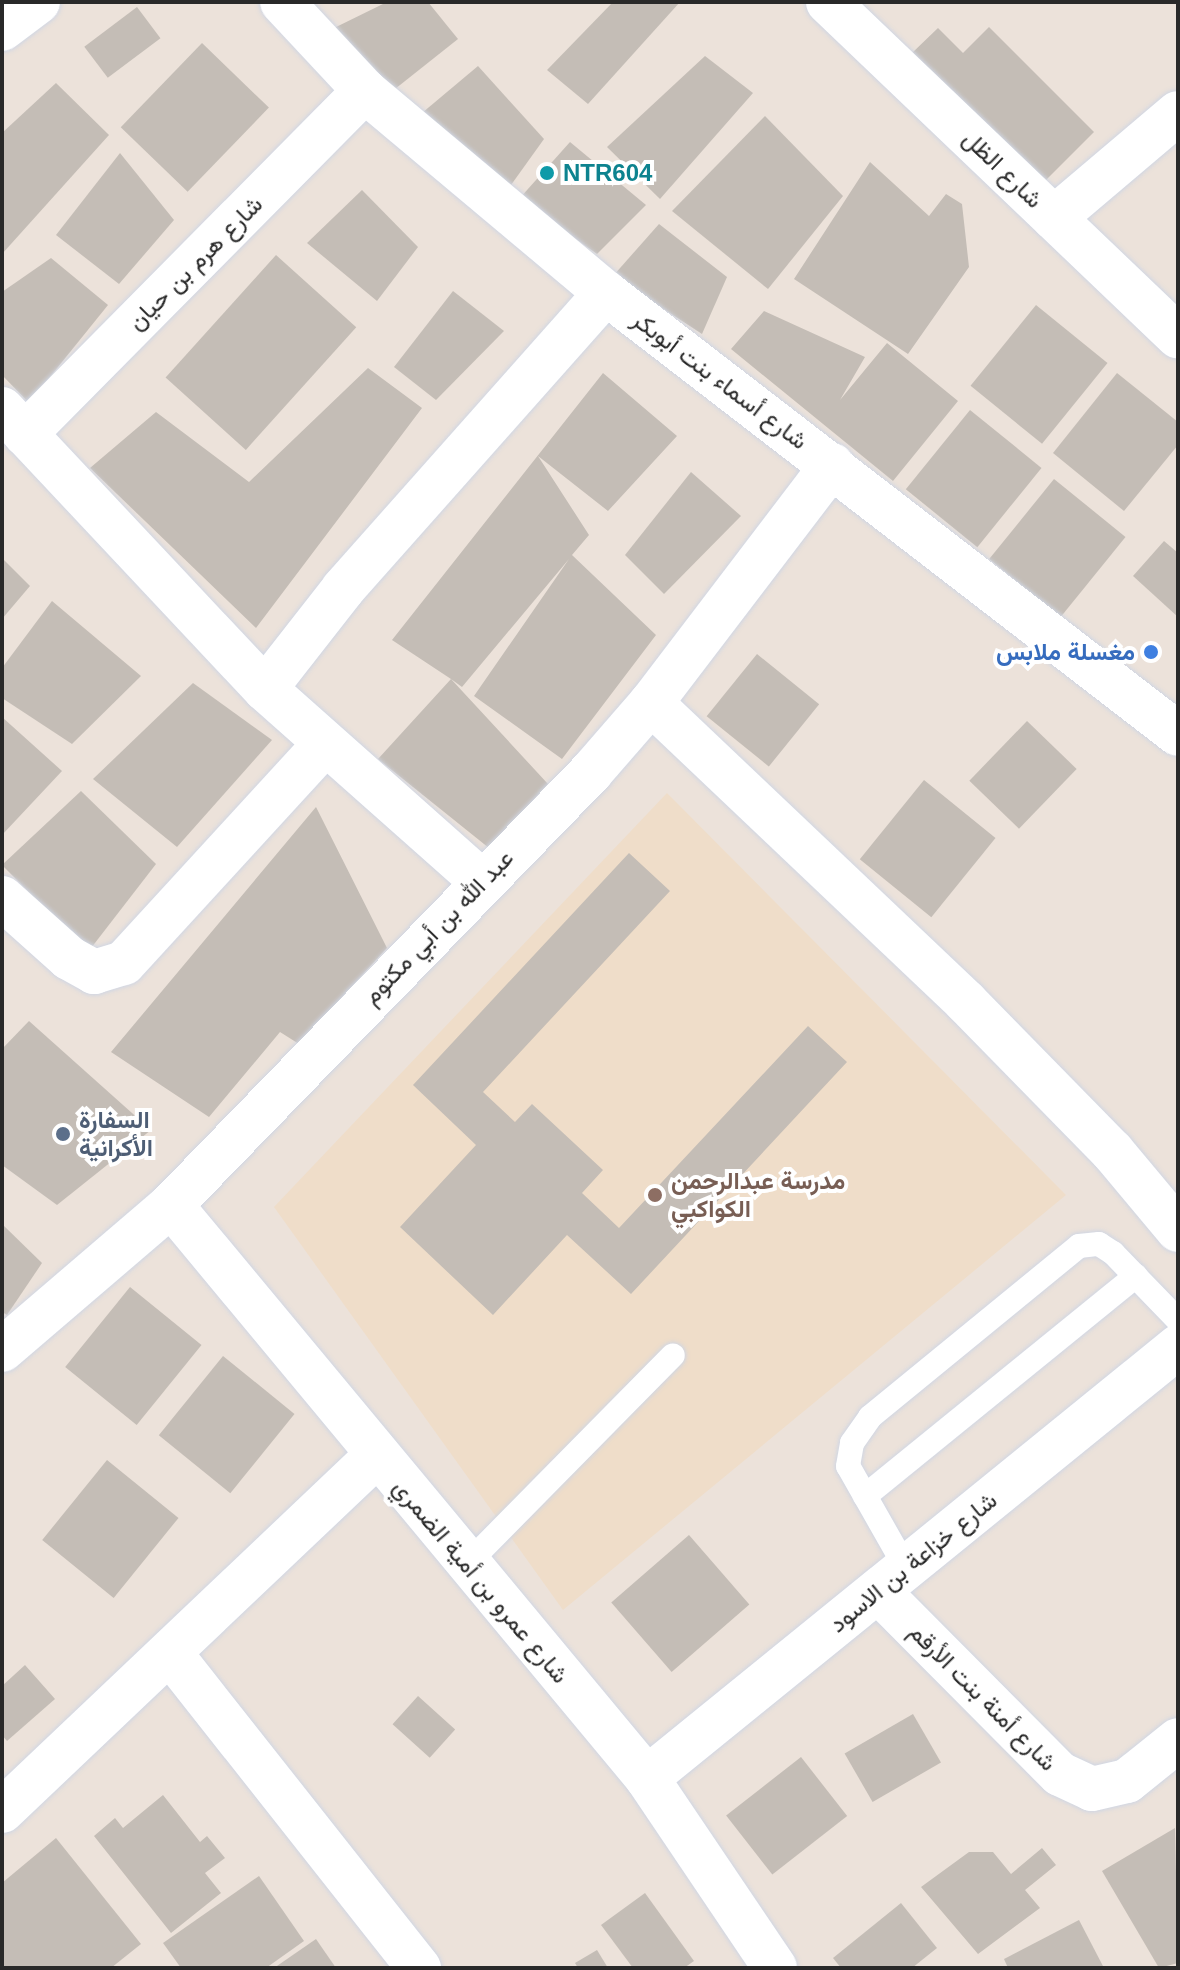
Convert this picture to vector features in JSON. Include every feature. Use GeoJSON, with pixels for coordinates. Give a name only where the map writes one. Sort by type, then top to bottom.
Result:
{"type":"FeatureCollection","features":[{"type":"Feature","properties":{"kind":"street"},"geometry":{"type":"LineString","coordinates":[[2,29],[38,2]]}},
{"type":"Feature","properties":{"kind":"street","name":"شارع أسماء بنت أبوبكر"},"geometry":{"type":"LineString","coordinates":[[282,2],[365,91],[606,293],[832,465],[1172,716]]}},
{"type":"Feature","properties":{"kind":"street","name":"شارع الظل"},"geometry":{"type":"LineString","coordinates":[[828,2],[1178,337]]}},
{"type":"Feature","properties":{"kind":"street","name":"شارع هرم بن حيان"},"geometry":{"type":"LineString","coordinates":[[14,422],[365,91]]}},
{"type":"Feature","properties":{"kind":"street"},"geometry":{"type":"LineString","coordinates":[[1054,218],[1178,113]]}},
{"type":"Feature","properties":{"kind":"street"},"geometry":{"type":"LineString","coordinates":[[265,689],[353,577],[606,293]]}},
{"type":"Feature","properties":{"kind":"street"},"geometry":{"type":"LineString","coordinates":[[14,422],[265,689],[481,881]]}},
{"type":"Feature","properties":{"kind":"street","name":"عبد الله بن أبي مكتوم"},"geometry":{"type":"LineString","coordinates":[[4,1345],[171,1205],[651,703],[832,465]]}},
{"type":"Feature","properties":{"kind":"street"},"geometry":{"type":"LineString","coordinates":[[651,703],[966,1002],[1112,1151],[1178,1230]]}},
{"type":"Feature","properties":{"kind":"street"},"geometry":{"type":"LineString","coordinates":[[2,898],[69,958],[94,972],[124,963],[325,744]]}},
{"type":"Feature","properties":{"kind":"street","name":"شارع عمرو بن أمية الضمري"},"geometry":{"type":"LineString","coordinates":[[171,1205],[376,1456],[647,1778],[775,1968]]}},
{"type":"Feature","properties":{"kind":"street","name":"شارع خزاعة بن الاسود"},"geometry":{"type":"LineString","coordinates":[[647,1778],[1178,1347]]}},
{"type":"Feature","properties":{"kind":"street"},"geometry":{"type":"LineString","coordinates":[[2,1811],[376,1456]]}},
{"type":"Feature","properties":{"kind":"street","name":"شارع أمنة بنت الأرقم"},"geometry":{"type":"LineString","coordinates":[[892,1579],[1060,1774],[1092,1789],[1127,1781],[1178,1740]]}},
{"type":"Feature","properties":{"kind":"street"},"geometry":{"type":"LineString","coordinates":[[170,1653],[419,1968]]}},
{"type":"Feature","properties":{"kind":"lane"},"geometry":{"type":"LineString","coordinates":[[892,1579],[865,1496],[848,1466],[852,1443],[870,1417],[1079,1246],[1099,1244],[1136,1276],[1178,1320]]}},
{"type":"Feature","properties":{"kind":"lane"},"geometry":{"type":"LineString","coordinates":[[865,1496],[1136,1276]]}},
{"type":"Feature","properties":{"kind":"lane"},"geometry":{"type":"LineString","coordinates":[[467,1564],[673,1355]]}},
{"type":"Feature","properties":{"kind":"shaded area"},"geometry":{"type":"Polygon","coordinates":[[[667,793],[1066,1195],[563,1610],[274,1207],[667,793]]]}},
{"type":"Feature","properties":{"kind":"building"},"geometry":{"type":"Polygon","coordinates":[[[387,2],[428,2],[458,39],[395,89],[330,30],[387,2]]]}},
{"type":"Feature","properties":{"kind":"building"},"geometry":{"type":"Polygon","coordinates":[[[613,2],[680,2],[588,104],[547,70],[613,2]]]}},
{"type":"Feature","properties":{"kind":"building"},"geometry":{"type":"Polygon","coordinates":[[[137,7],[160,38],[108,78],[84,47],[137,7]]]}},
{"type":"Feature","properties":{"kind":"building"},"geometry":{"type":"Polygon","coordinates":[[[989,27],[1094,132],[1043,183],[912,53],[938,28],[963,53],[989,27]]]}},
{"type":"Feature","properties":{"kind":"building"},"geometry":{"type":"Polygon","coordinates":[[[202,43],[269,108],[188,192],[121,127],[202,43]]]}},
{"type":"Feature","properties":{"kind":"building"},"geometry":{"type":"Polygon","coordinates":[[[705,56],[753,93],[660,199],[607,147],[705,56]]]}},
{"type":"Feature","properties":{"kind":"building"},"geometry":{"type":"Polygon","coordinates":[[[478,66],[544,139],[511,185],[422,113],[478,66]]]}},
{"type":"Feature","properties":{"kind":"building"},"geometry":{"type":"Polygon","coordinates":[[[56,83],[109,135],[2,254],[2,133],[56,83]]]}},
{"type":"Feature","properties":{"kind":"building"},"geometry":{"type":"Polygon","coordinates":[[[765,116],[843,196],[768,289],[672,211],[765,116]]]}},
{"type":"Feature","properties":{"kind":"building"},"geometry":{"type":"Polygon","coordinates":[[[570,142],[646,205],[597,254],[519,199],[570,142]]]}},
{"type":"Feature","properties":{"kind":"building"},"geometry":{"type":"Polygon","coordinates":[[[120,153],[174,220],[119,284],[56,235],[120,153]]]}},
{"type":"Feature","properties":{"kind":"building"},"geometry":{"type":"Polygon","coordinates":[[[870,162],[929,216],[946,194],[962,204],[969,267],[908,354],[794,279],[870,162]]]}},
{"type":"Feature","properties":{"kind":"building"},"geometry":{"type":"Polygon","coordinates":[[[362,190],[418,247],[377,301],[307,243],[362,190]]]}},
{"type":"Feature","properties":{"kind":"building"},"geometry":{"type":"Polygon","coordinates":[[[659,224],[727,277],[702,334],[613,276],[659,224]]]}},
{"type":"Feature","properties":{"kind":"building"},"geometry":{"type":"Polygon","coordinates":[[[276,255],[356,327],[246,450],[166,378],[276,255]]]}},
{"type":"Feature","properties":{"kind":"building"},"geometry":{"type":"Polygon","coordinates":[[[51,258],[108,305],[29,403],[2,375],[2,292],[51,258]]]}},
{"type":"Feature","properties":{"kind":"building"},"geometry":{"type":"Polygon","coordinates":[[[453,291],[504,331],[436,400],[394,367],[453,291]]]}},
{"type":"Feature","properties":{"kind":"building"},"geometry":{"type":"Polygon","coordinates":[[[1036,305],[1107,363],[1042,444],[971,386],[1036,305]]]}},
{"type":"Feature","properties":{"kind":"building"},"geometry":{"type":"Polygon","coordinates":[[[764,311],[865,357],[840,400],[887,343],[958,401],[893,481],[731,349],[764,311]]]}},
{"type":"Feature","properties":{"kind":"building"},"geometry":{"type":"Polygon","coordinates":[[[368,368],[422,408],[256,628],[90,468],[156,412],[249,482],[368,368]]]}},
{"type":"Feature","properties":{"kind":"building"},"geometry":{"type":"Polygon","coordinates":[[[603,373],[677,436],[608,511],[538,456],[589,535],[572,555],[656,635],[562,759],[474,696],[569,559],[462,687],[392,640],[603,373]]]}},
{"type":"Feature","properties":{"kind":"building"},"geometry":{"type":"Polygon","coordinates":[[[1117,373],[1178,422],[1178,445],[1124,511],[1053,453],[1117,373]]]}},
{"type":"Feature","properties":{"kind":"building"},"geometry":{"type":"Polygon","coordinates":[[[970,410],[1041,468],[977,547],[906,489],[970,410]]]}},
{"type":"Feature","properties":{"kind":"building"},"geometry":{"type":"Polygon","coordinates":[[[691,472],[741,516],[664,594],[625,555],[691,472]]]}},
{"type":"Feature","properties":{"kind":"building"},"geometry":{"type":"Polygon","coordinates":[[[1054,479],[1125,537],[1061,617],[989,559],[1054,479]]]}},
{"type":"Feature","properties":{"kind":"building"},"geometry":{"type":"Polygon","coordinates":[[[1164,541],[1178,553],[1178,617],[1133,576],[1164,541]]]}},
{"type":"Feature","properties":{"kind":"building"},"geometry":{"type":"Polygon","coordinates":[[[2,558],[30,586],[2,619],[2,558]]]}},
{"type":"Feature","properties":{"kind":"building"},"geometry":{"type":"Polygon","coordinates":[[[52,601],[141,676],[72,744],[2,698],[2,668],[52,601]]]}},
{"type":"Feature","properties":{"kind":"building"},"geometry":{"type":"Polygon","coordinates":[[[757,654],[819,704],[769,767],[707,716],[757,654]]]}},
{"type":"Feature","properties":{"kind":"building"},"geometry":{"type":"Polygon","coordinates":[[[451,679],[548,784],[489,848],[378,759],[451,679]]]}},
{"type":"Feature","properties":{"kind":"building"},"geometry":{"type":"Polygon","coordinates":[[[193,683],[272,740],[177,847],[93,779],[193,683]]]}},
{"type":"Feature","properties":{"kind":"building"},"geometry":{"type":"Polygon","coordinates":[[[2,717],[62,771],[2,835],[2,717]]]}},
{"type":"Feature","properties":{"kind":"building"},"geometry":{"type":"Polygon","coordinates":[[[1027,721],[1077,769],[1019,829],[969,781],[1027,721]]]}},
{"type":"Feature","properties":{"kind":"building"},"geometry":{"type":"Polygon","coordinates":[[[924,780],[995,838],[931,917],[860,859],[924,780]]]}},
{"type":"Feature","properties":{"kind":"building"},"geometry":{"type":"Polygon","coordinates":[[[81,791],[156,864],[88,952],[2,865],[81,791]]]}},
{"type":"Feature","properties":{"kind":"building"},"geometry":{"type":"Polygon","coordinates":[[[316,807],[387,948],[299,1044],[280,1032],[209,1117],[111,1052],[316,807]]]}},
{"type":"Feature","properties":{"kind":"building"},"geometry":{"type":"Polygon","coordinates":[[[629,853],[670,891],[483,1092],[515,1122],[532,1104],[603,1170],[582,1193],[619,1228],[808,1026],[847,1062],[631,1294],[567,1235],[493,1315],[400,1227],[476,1145],[413,1085],[629,853]]]}},
{"type":"Feature","properties":{"kind":"building"},"geometry":{"type":"Polygon","coordinates":[[[29,1021],[151,1130],[57,1205],[2,1165],[2,1049],[29,1021]]]}},
{"type":"Feature","properties":{"kind":"building"},"geometry":{"type":"Polygon","coordinates":[[[2,1224],[42,1263],[7,1315],[2,1312],[2,1224]]]}},
{"type":"Feature","properties":{"kind":"building"},"geometry":{"type":"Polygon","coordinates":[[[130,1287],[201,1345],[137,1425],[65,1367],[130,1287]]]}},
{"type":"Feature","properties":{"kind":"building"},"geometry":{"type":"Polygon","coordinates":[[[223,1356],[294,1414],[230,1493],[159,1435],[223,1356]]]}},
{"type":"Feature","properties":{"kind":"building"},"geometry":{"type":"Polygon","coordinates":[[[107,1460],[178,1518],[114,1598],[42,1540],[107,1460]]]}},
{"type":"Feature","properties":{"kind":"building"},"geometry":{"type":"Polygon","coordinates":[[[689,1535],[749,1604],[672,1672],[611,1603],[689,1535]]]}},
{"type":"Feature","properties":{"kind":"building"},"geometry":{"type":"Polygon","coordinates":[[[25,1665],[55,1699],[7,1741],[2,1735],[2,1686],[25,1665]]]}},
{"type":"Feature","properties":{"kind":"building"},"geometry":{"type":"Polygon","coordinates":[[[418,1696],[455,1729],[430,1758],[393,1724],[418,1696]]]}},
{"type":"Feature","properties":{"kind":"building"},"geometry":{"type":"Polygon","coordinates":[[[913,1714],[941,1762],[873,1802],[845,1754],[913,1714]]]}},
{"type":"Feature","properties":{"kind":"building"},"geometry":{"type":"Polygon","coordinates":[[[801,1757],[847,1816],[772,1875],[726,1815],[801,1757]]]}},
{"type":"Feature","properties":{"kind":"building"},"geometry":{"type":"Polygon","coordinates":[[[163,1795],[200,1842],[207,1836],[225,1858],[205,1873],[221,1893],[171,1933],[94,1836],[115,1818],[123,1828],[163,1795]]]}},
{"type":"Feature","properties":{"kind":"building"},"geometry":{"type":"Polygon","coordinates":[[[1175,1828],[1178,1963],[1159,1968],[1102,1871],[1175,1828]]]}},
{"type":"Feature","properties":{"kind":"building"},"geometry":{"type":"Polygon","coordinates":[[[56,1838],[141,1944],[111,1968],[2,1968],[2,1883],[56,1838]]]}},
{"type":"Feature","properties":{"kind":"building"},"geometry":{"type":"Polygon","coordinates":[[[1042,1848],[1056,1865],[1025,1890],[1040,1908],[978,1954],[921,1887],[969,1852],[993,1852],[1011,1874],[1042,1848]]]}},
{"type":"Feature","properties":{"kind":"building"},"geometry":{"type":"Polygon","coordinates":[[[259,1876],[304,1941],[266,1968],[181,1968],[163,1943],[259,1876]]]}},
{"type":"Feature","properties":{"kind":"building"},"geometry":{"type":"Polygon","coordinates":[[[645,1893],[694,1961],[684,1968],[633,1968],[601,1925],[645,1893]]]}},
{"type":"Feature","properties":{"kind":"building"},"geometry":{"type":"Polygon","coordinates":[[[901,1903],[937,1948],[912,1968],[841,1968],[833,1958],[901,1903]]]}},
{"type":"Feature","properties":{"kind":"building"},"geometry":{"type":"Polygon","coordinates":[[[1079,1920],[1104,1968],[1008,1968],[1004,1959],[1079,1920]]]}},
{"type":"Feature","properties":{"kind":"building"},"geometry":{"type":"Polygon","coordinates":[[[316,1939],[336,1968],[274,1968],[316,1939]]]}},
{"type":"Feature","properties":{"kind":"building"},"geometry":{"type":"Polygon","coordinates":[[[597,1950],[608,1968],[578,1968],[575,1963],[597,1950]]]}},
{"type":"Feature","properties":{"kind":"place","name":"NTR604"},"geometry":{"type":"Point","coordinates":[547,173]}},
{"type":"Feature","properties":{"kind":"place","name":"مغسلة ملابس"},"geometry":{"type":"Point","coordinates":[1151,652]}},
{"type":"Feature","properties":{"kind":"place","name":"السفارة الأكرانية"},"geometry":{"type":"Point","coordinates":[63,1134]}},
{"type":"Feature","properties":{"kind":"place","name":"مدرسة عبدالرحمن الكواكبي"},"geometry":{"type":"Point","coordinates":[655,1195]}}]}
